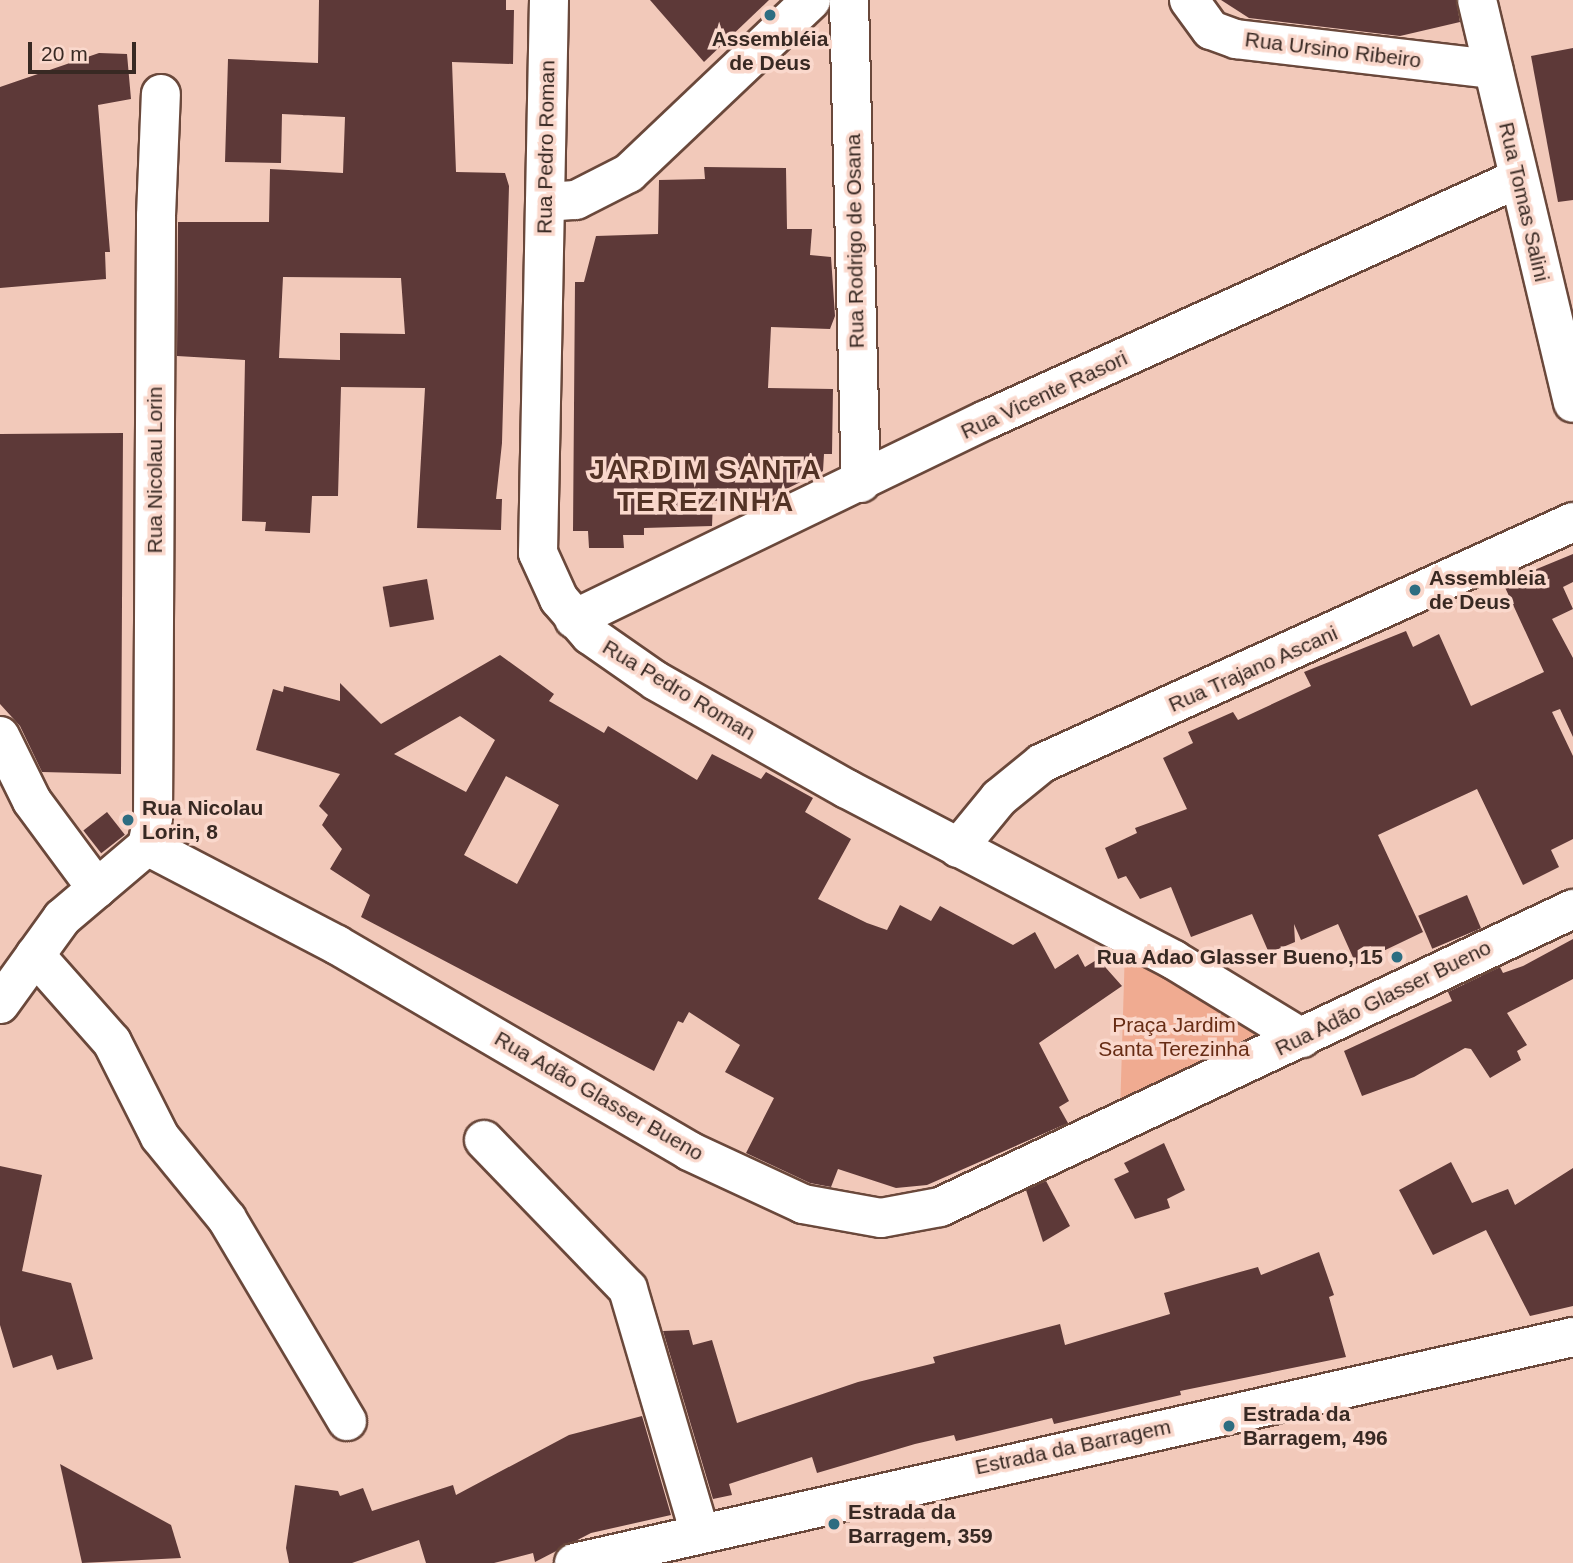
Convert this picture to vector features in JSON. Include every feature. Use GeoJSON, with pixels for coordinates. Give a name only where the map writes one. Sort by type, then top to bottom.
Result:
{"type":"FeatureCollection","features":[{"type":"Feature","properties":{"kind":"street","name":"Rua Pedro Roman"},"geometry":{"type":"LineString","coordinates":[[549,0],[538,553],[574,619],[656,681],[958,848],[1174,960],[1302,1038]]}},
{"type":"Feature","properties":{"kind":"street"},"geometry":{"type":"LineString","coordinates":[[545,202],[576,200],[629,173],[811,0]]}},
{"type":"Feature","properties":{"kind":"street","name":"Rua Rodrigo de Osana"},"geometry":{"type":"LineString","coordinates":[[849,0],[861,483]]}},
{"type":"Feature","properties":{"kind":"street","name":"Rua Ursino Ribeiro"},"geometry":{"type":"LineString","coordinates":[[1189,0],[1211,30],[1236,39],[1493,69]]}},
{"type":"Feature","properties":{"kind":"street","name":"Rua Tomas Salini"},"geometry":{"type":"LineString","coordinates":[[1477,0],[1517,178],[1573,403]]}},
{"type":"Feature","properties":{"kind":"street","name":"Rua Nicolau Lorin"},"geometry":{"type":"LineString","coordinates":[[147,846],[153,818],[155,243],[162,94]]}},
{"type":"Feature","properties":{"kind":"street","name":"Rua Vicente Rasori"},"geometry":{"type":"LineString","coordinates":[[574,619],[1517,178]]}},
{"type":"Feature","properties":{"kind":"street","name":"Rua Trajano Ascani"},"geometry":{"type":"LineString","coordinates":[[958,848],[999,798],[1042,763],[1573,522]]}},
{"type":"Feature","properties":{"kind":"street"},"geometry":{"type":"LineString","coordinates":[[0,736],[32,801],[97,889]]}},
{"type":"Feature","properties":{"kind":"street"},"geometry":{"type":"LineString","coordinates":[[0,1004],[62,918],[147,846]]}},
{"type":"Feature","properties":{"kind":"street","name":"Rua Adão Glasser Bueno"},"geometry":{"type":"LineString","coordinates":[[147,846],[337,945],[679,1146],[826,1212],[881,1218],[940,1207],[1302,1038],[1348,1011],[1573,909]]}},
{"type":"Feature","properties":{"kind":"street"},"geometry":{"type":"LineString","coordinates":[[35,955],[112,1042],[160,1137],[227,1219],[347,1421]]}},
{"type":"Feature","properties":{"kind":"street"},"geometry":{"type":"LineString","coordinates":[[484,1140],[628,1289],[699,1531]]}},
{"type":"Feature","properties":{"kind":"street","name":"Estrada da Barragem"},"geometry":{"type":"LineString","coordinates":[[574,1563],[699,1531],[1573,1337]]}},
{"type":"Feature","properties":{"kind":"green space","name":"Praça Jardim Santa Terezinha"},"geometry":{"type":"Polygon","coordinates":[[[1125,948],[1283,1045],[1120,1114],[1125,948]]]}},
{"type":"Feature","properties":{"kind":"building"},"geometry":{"type":"Polygon","coordinates":[[[319,0],[506,0],[506,10],[514,10],[513,64],[452,62],[456,172],[505,173],[509,186],[502,443],[496,499],[502,499],[501,530],[417,528],[425,388],[341,387],[338,496],[312,496],[310,533],[265,531],[266,522],[242,521],[245,360],[177,356],[178,222],[269,222],[270,169],[343,173],[345,117],[282,114],[281,163],[225,162],[228,59],[318,63],[319,0]],[[283,277],[279,358],[340,360],[340,333],[405,334],[401,278],[283,277]]]}},
{"type":"Feature","properties":{"kind":"building"},"geometry":{"type":"Polygon","coordinates":[[[650,0],[769,0],[704,62],[650,0]]]}},
{"type":"Feature","properties":{"kind":"building"},"geometry":{"type":"Polygon","coordinates":[[[1221,0],[1456,0],[1460,22],[1400,36],[1249,18],[1221,0]]]}},
{"type":"Feature","properties":{"kind":"building"},"geometry":{"type":"Polygon","coordinates":[[[1573,48],[1573,200],[1558,202],[1531,56],[1573,48]]]}},
{"type":"Feature","properties":{"kind":"building"},"geometry":{"type":"Polygon","coordinates":[[[99,53],[127,54],[131,99],[98,105],[110,252],[105,252],[106,279],[0,288],[0,87],[99,53]]]}},
{"type":"Feature","properties":{"kind":"building"},"geometry":{"type":"Polygon","coordinates":[[[704,167],[786,168],[787,229],[812,229],[810,255],[831,257],[835,316],[830,329],[771,327],[768,388],[833,389],[832,454],[824,454],[823,471],[772,496],[713,501],[712,526],[644,528],[644,535],[623,535],[624,548],[589,548],[588,531],[573,531],[575,282],[584,282],[596,236],[658,234],[659,180],[705,179],[704,167]]]}},
{"type":"Feature","properties":{"kind":"building"},"geometry":{"type":"Polygon","coordinates":[[[123,433],[121,774],[42,772],[20,726],[0,704],[0,434],[123,433]]]}},
{"type":"Feature","properties":{"kind":"building"},"geometry":{"type":"Polygon","coordinates":[[[1573,554],[1573,582],[1563,587],[1573,609],[1552,619],[1573,658],[1573,737],[1560,709],[1552,712],[1573,756],[1573,839],[1551,850],[1559,867],[1523,885],[1477,789],[1378,835],[1423,932],[1356,964],[1338,924],[1301,940],[1294,924],[1295,942],[1269,953],[1252,914],[1191,937],[1171,887],[1140,899],[1126,876],[1118,879],[1105,848],[1137,833],[1135,828],[1187,809],[1163,758],[1193,743],[1188,732],[1233,712],[1238,720],[1311,686],[1304,672],[1406,631],[1413,647],[1439,634],[1471,706],[1544,672],[1503,583],[1573,554]]]}},
{"type":"Feature","properties":{"kind":"building"},"geometry":{"type":"Polygon","coordinates":[[[427,579],[434,619],[390,627],[383,587],[427,579]]]}},
{"type":"Feature","properties":{"kind":"building"},"geometry":{"type":"Polygon","coordinates":[[[500,655],[554,694],[549,701],[604,733],[608,726],[697,780],[712,754],[761,779],[766,772],[813,798],[805,812],[851,839],[818,899],[887,930],[900,905],[931,921],[940,906],[1013,945],[1035,932],[1055,969],[1078,954],[1085,967],[1098,959],[1122,986],[1039,1043],[1069,1101],[1059,1107],[1068,1123],[927,1185],[896,1188],[838,1169],[831,1187],[810,1183],[746,1153],[774,1098],[725,1072],[740,1045],[689,1012],[683,1023],[678,1021],[654,1071],[361,917],[370,895],[330,869],[342,849],[322,825],[328,815],[319,806],[340,774],[256,750],[273,689],[283,692],[284,686],[340,701],[340,683],[381,724],[500,655]],[[460,716],[394,754],[466,792],[495,740],[460,716]],[[506,776],[464,855],[517,884],[559,805],[506,776]]]}},
{"type":"Feature","properties":{"kind":"building"},"geometry":{"type":"Polygon","coordinates":[[[107,812],[125,835],[101,853],[83,830],[107,812]]]}},
{"type":"Feature","properties":{"kind":"building"},"geometry":{"type":"Polygon","coordinates":[[[1467,895],[1481,928],[1432,949],[1418,916],[1467,895]]]}},
{"type":"Feature","properties":{"kind":"building"},"geometry":{"type":"Polygon","coordinates":[[[1573,939],[1573,979],[1507,1013],[1527,1045],[1517,1051],[1521,1060],[1490,1078],[1471,1049],[1465,1048],[1414,1077],[1362,1096],[1344,1051],[1452,1001],[1448,992],[1500,967],[1503,973],[1523,966],[1573,939]]]}},
{"type":"Feature","properties":{"kind":"building"},"geometry":{"type":"Polygon","coordinates":[[[1164,1143],[1185,1190],[1167,1199],[1170,1208],[1135,1219],[1114,1179],[1129,1172],[1124,1163],[1164,1143]]]}},
{"type":"Feature","properties":{"kind":"building"},"geometry":{"type":"Polygon","coordinates":[[[1451,1162],[1472,1203],[1508,1189],[1515,1205],[1573,1168],[1573,1306],[1530,1316],[1486,1230],[1433,1255],[1399,1190],[1451,1162]]]}},
{"type":"Feature","properties":{"kind":"building"},"geometry":{"type":"Polygon","coordinates":[[[0,1166],[42,1175],[22,1271],[71,1283],[93,1359],[57,1370],[52,1355],[13,1368],[0,1325],[0,1166]]]}},
{"type":"Feature","properties":{"kind":"building"},"geometry":{"type":"Polygon","coordinates":[[[1046,1181],[1070,1226],[1043,1242],[1026,1190],[1046,1181]]]}},
{"type":"Feature","properties":{"kind":"building"},"geometry":{"type":"Polygon","coordinates":[[[1319,1252],[1334,1295],[1329,1297],[1346,1357],[1180,1391],[1181,1395],[1054,1424],[1052,1418],[956,1441],[954,1435],[817,1473],[812,1457],[729,1484],[732,1495],[713,1499],[663,1331],[689,1330],[693,1345],[712,1340],[737,1423],[858,1382],[935,1363],[933,1357],[1060,1324],[1065,1345],[1170,1314],[1164,1293],[1258,1267],[1261,1275],[1319,1252]]]}},
{"type":"Feature","properties":{"kind":"building"},"geometry":{"type":"Polygon","coordinates":[[[642,1416],[671,1515],[591,1533],[535,1562],[533,1553],[494,1563],[426,1563],[419,1540],[352,1563],[289,1563],[286,1548],[295,1485],[338,1491],[340,1496],[363,1488],[372,1511],[453,1485],[456,1495],[569,1435],[642,1416]]]}},
{"type":"Feature","properties":{"kind":"building"},"geometry":{"type":"Polygon","coordinates":[[[60,1464],[171,1525],[181,1558],[82,1563],[60,1464]]]}},
{"type":"Feature","properties":{"kind":"place","name":"Assembléia de Deus"},"geometry":{"type":"Point","coordinates":[770,15]}},
{"type":"Feature","properties":{"kind":"place","name":"Assembleia de Deus"},"geometry":{"type":"Point","coordinates":[1415,590]}},
{"type":"Feature","properties":{"kind":"place","name":"Rua Nicolau Lorin, 8"},"geometry":{"type":"Point","coordinates":[128,820]}},
{"type":"Feature","properties":{"kind":"place","name":"Rua Adao Glasser Bueno, 15"},"geometry":{"type":"Point","coordinates":[1397,957]}},
{"type":"Feature","properties":{"kind":"place","name":"Estrada da Barragem, 496"},"geometry":{"type":"Point","coordinates":[1229,1426]}},
{"type":"Feature","properties":{"kind":"place","name":"Estrada da Barragem, 359"},"geometry":{"type":"Point","coordinates":[834,1524]}},
{"type":"Feature","properties":{"kind":"district","name":"JARDIM SANTA TEREZINHA"},"geometry":{"type":"Point","coordinates":[706,486]}}]}
